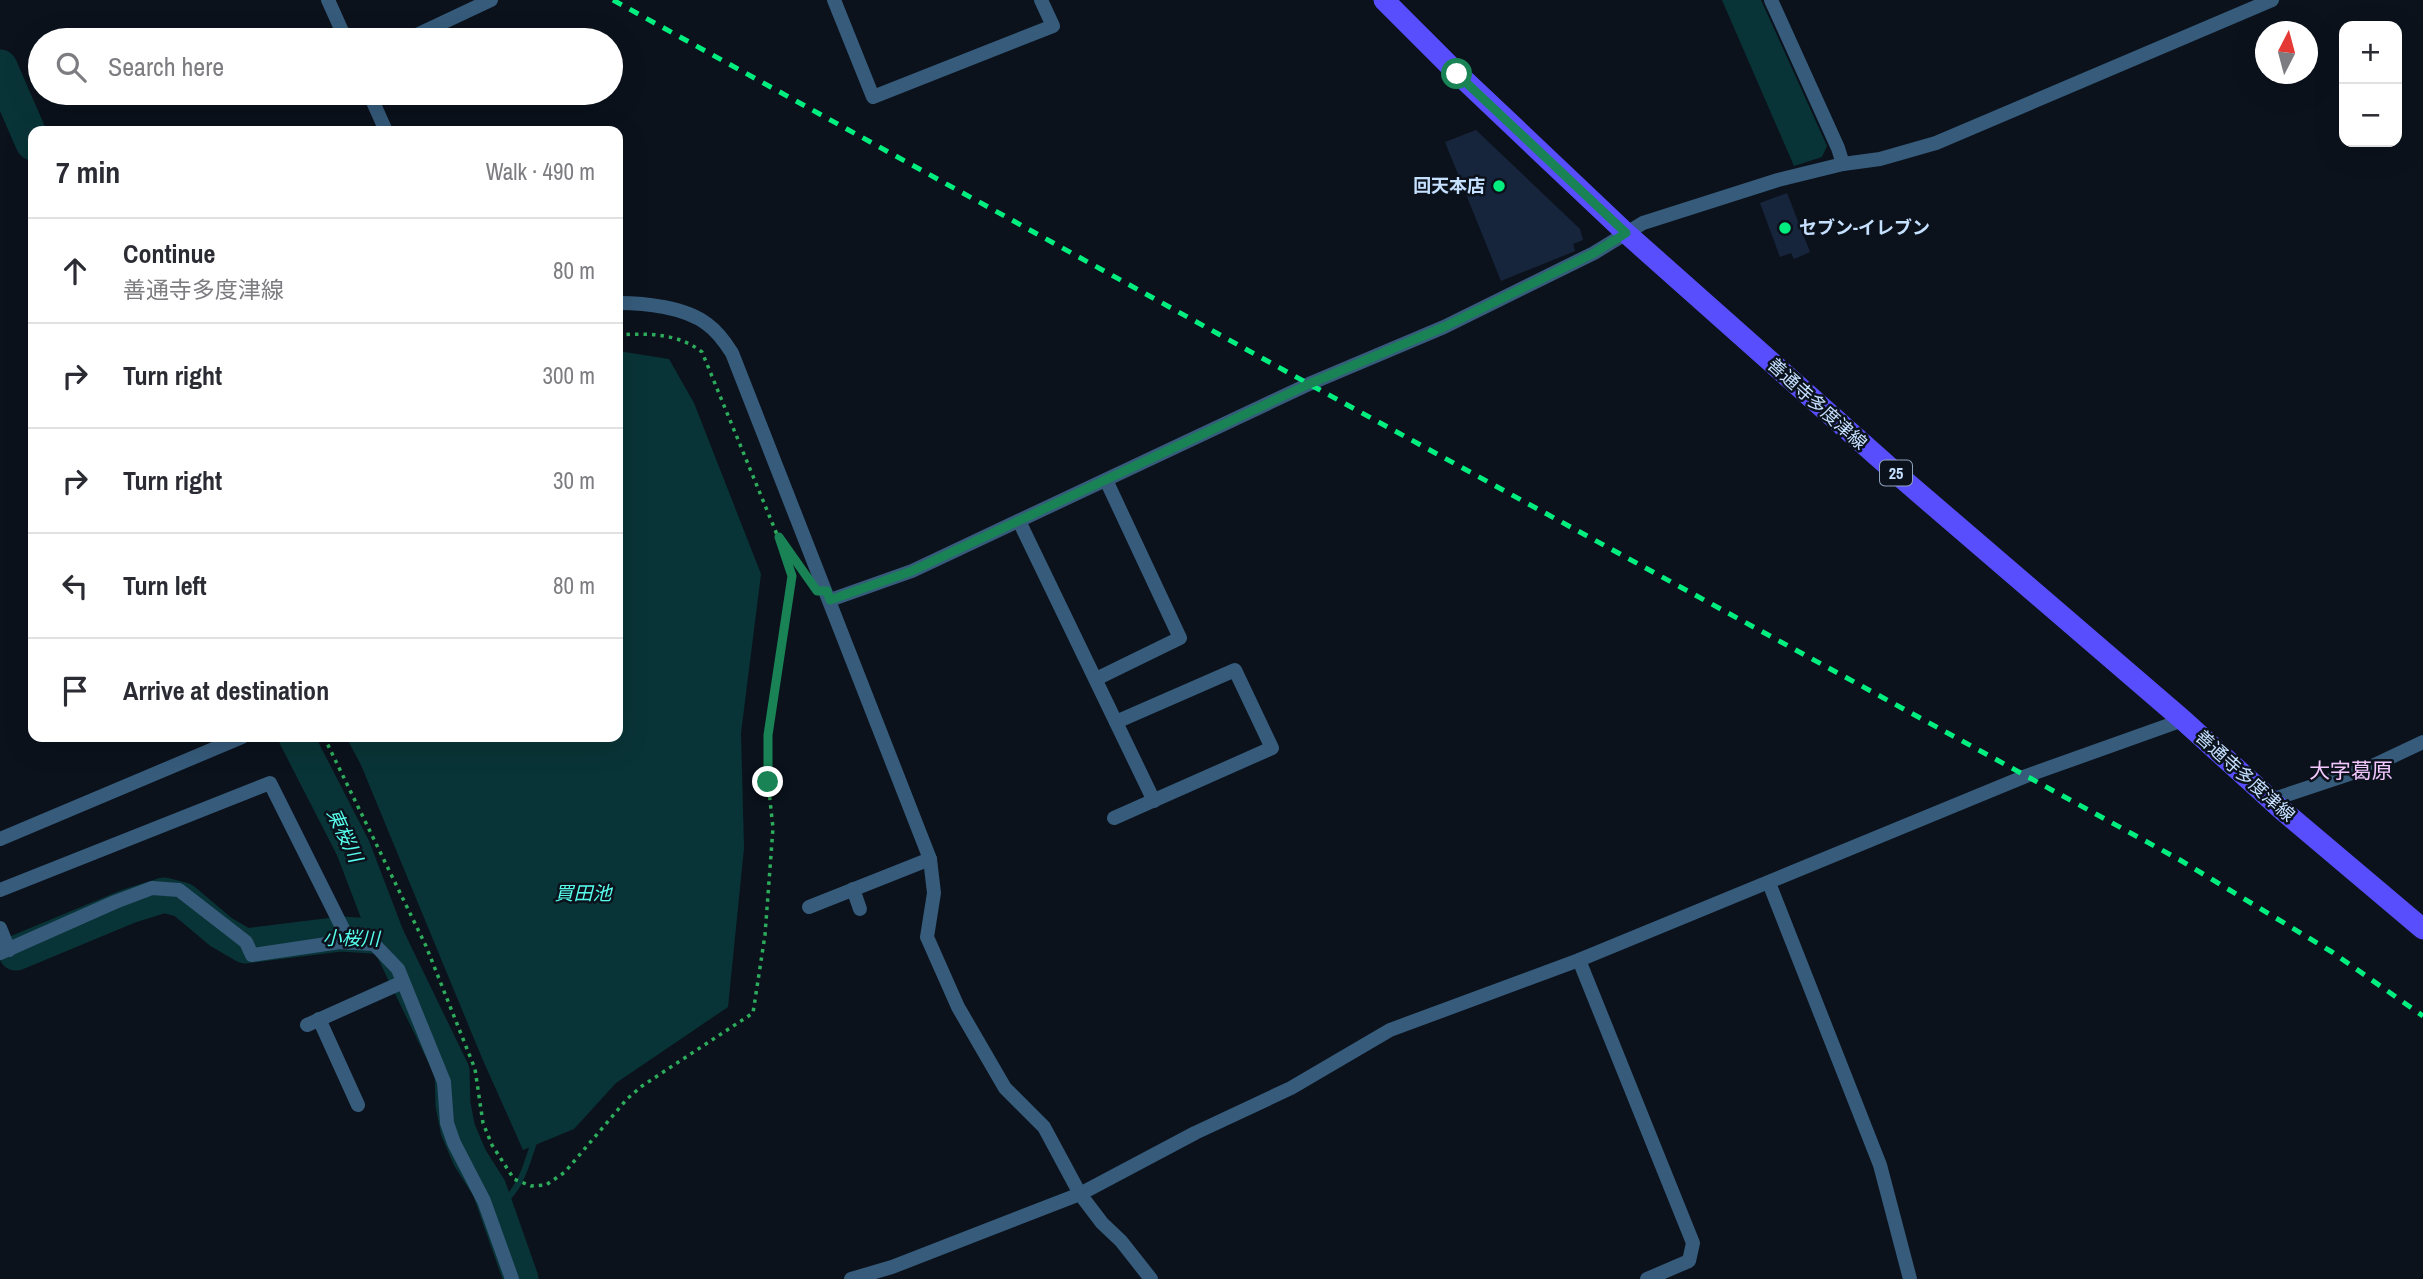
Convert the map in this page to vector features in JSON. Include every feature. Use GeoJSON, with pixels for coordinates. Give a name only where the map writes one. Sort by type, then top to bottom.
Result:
{"type":"FeatureCollection","features":[{"type":"Feature","properties":{"kind":"main road","name":"善通寺多度津線"},"geometry":{"type":"LineString","coordinates":[[1384,0],[1457,74],[1626,233],[1905,481],[2423,929]]}},
{"type":"Feature","properties":{"kind":"street"},"geometry":{"type":"LineString","coordinates":[[328,0],[340,28]]}},
{"type":"Feature","properties":{"kind":"street"},"geometry":{"type":"LineString","coordinates":[[433,28],[491,0]]}},
{"type":"Feature","properties":{"kind":"street"},"geometry":{"type":"LineString","coordinates":[[834,0],[873,97],[1053,26],[1041,0]]}},
{"type":"Feature","properties":{"kind":"street"},"geometry":{"type":"LineString","coordinates":[[1771,0],[1843,164]]}},
{"type":"Feature","properties":{"kind":"street"},"geometry":{"type":"LineString","coordinates":[[830,600],[912,571],[1309,384],[1444,327],[1594,253],[1643,223],[1778,180],[1843,164],[1880,159],[1936,143],[2270,0]]}},
{"type":"Feature","properties":{"kind":"street"},"geometry":{"type":"LineString","coordinates":[[374,105],[382,126]]}},
{"type":"Feature","properties":{"kind":"street"},"geometry":{"type":"LineString","coordinates":[[623,304],[662,308],[695,316],[708,324],[732,353],[930,859],[934,893],[927,937],[958,1007],[1005,1088],[1044,1127],[1080,1194],[1151,1279]]}},
{"type":"Feature","properties":{"kind":"street"},"geometry":{"type":"LineString","coordinates":[[1096,679],[1180,638],[1107,480]]}},
{"type":"Feature","properties":{"kind":"street"},"geometry":{"type":"LineString","coordinates":[[1019,521],[1154,801]]}},
{"type":"Feature","properties":{"kind":"street"},"geometry":{"type":"LineString","coordinates":[[1114,818],[1272,748],[1235,670],[1116,722]]}},
{"type":"Feature","properties":{"kind":"street"},"geometry":{"type":"LineString","coordinates":[[850,1279],[895,1273],[1080,1194],[1195,1133],[1291,1088],[1390,1030],[1579,960],[2026,776],[2183,720]]}},
{"type":"Feature","properties":{"kind":"street"},"geometry":{"type":"LineString","coordinates":[[0,839],[230,742]]}},
{"type":"Feature","properties":{"kind":"street"},"geometry":{"type":"LineString","coordinates":[[2271,800],[2370,767],[2423,742]]}},
{"type":"Feature","properties":{"kind":"street"},"geometry":{"type":"LineString","coordinates":[[0,890],[270,783],[347,937]]}},
{"type":"Feature","properties":{"kind":"street"},"geometry":{"type":"LineString","coordinates":[[809,907],[930,859]]}},
{"type":"Feature","properties":{"kind":"street"},"geometry":{"type":"LineString","coordinates":[[1769,883],[1880,1165],[1910,1279]]}},
{"type":"Feature","properties":{"kind":"street"},"geometry":{"type":"LineString","coordinates":[[0,928],[4,951],[152,888],[179,890],[249,948],[347,937],[374,944],[398,969],[444,1082],[447,1123],[454,1143],[484,1201],[512,1279]]}},
{"type":"Feature","properties":{"kind":"street"},"geometry":{"type":"LineString","coordinates":[[853,889],[860,909]]}},
{"type":"Feature","properties":{"kind":"street"},"geometry":{"type":"LineString","coordinates":[[1579,960],[1693,1243],[1689,1261],[1647,1279]]}},
{"type":"Feature","properties":{"kind":"street"},"geometry":{"type":"LineString","coordinates":[[358,1105],[313,1022],[403,982]]}},
{"type":"Feature","properties":{"kind":"path"},"geometry":{"type":"LineString","coordinates":[[326,742],[426,946],[475,1069],[483,1123],[492,1145],[514,1179],[527,1184],[546,1185],[565,1172],[627,1099],[642,1086],[753,1013],[765,934],[773,828],[768,782],[768,735],[792,576],[779,537],[702,352],[692,344],[665,336],[623,335]]}},
{"type":"Feature","properties":{"kind":"path"},"geometry":{"type":"LineString","coordinates":[[779,537],[793,558]]}},
{"type":"Feature","properties":{"kind":"water"},"geometry":{"type":"Polygon","coordinates":[[[1722,0],[1761,0],[1827,146],[1822,157],[1794,166],[1722,0]]]}},
{"type":"Feature","properties":{"kind":"water","name":"買田池"},"geometry":{"type":"Polygon","coordinates":[[[623,352],[669,359],[694,403],[761,574],[741,733],[744,848],[728,1007],[616,1083],[574,1129],[523,1150],[482,1058],[361,765],[349,742],[623,742],[623,352]]]}},
{"type":"Feature","properties":{"kind":"building","name":"回天本店"},"geometry":{"type":"Polygon","coordinates":[[[1476,130],[1580,229],[1583,240],[1573,244],[1575,251],[1501,281],[1445,142],[1476,130]]]}},
{"type":"Feature","properties":{"kind":"building","name":"セブン-イレブン"},"geometry":{"type":"Polygon","coordinates":[[[1787,193],[1810,252],[1794,259],[1791,253],[1780,257],[1760,203],[1787,193]]]}},
{"type":"Feature","properties":{"kind":"waterway","name":"東桜川"},"geometry":{"type":"LineString","coordinates":[[0,67],[28,131]]}},
{"type":"Feature","properties":{"kind":"waterway","name":"東桜川"},"geometry":{"type":"LineString","coordinates":[[299,742],[353,848],[387,937]]}},
{"type":"Feature","properties":{"kind":"waterway","name":"小桜川"},"geometry":{"type":"LineString","coordinates":[[16,953],[129,906],[164,895],[183,900],[221,932],[245,946],[341,934],[387,937],[452,1071],[453,1105],[458,1130],[470,1158],[489,1188],[521,1279]]}},
{"type":"Feature","properties":{"kind":"waterway"},"geometry":{"type":"LineString","coordinates":[[496,1208],[517,1186],[535,1139]]}},
{"type":"Feature","properties":{"kind":"railway"},"geometry":{"type":"LineString","coordinates":[[613,0],[2180,860],[2332,952],[2423,1016]]}},
{"type":"Feature","properties":{"kind":"place","name":"回天本店"},"geometry":{"type":"Point","coordinates":[1499,186]}},
{"type":"Feature","properties":{"kind":"place","name":"セブン-イレブン"},"geometry":{"type":"Point","coordinates":[1785,228]}},
{"type":"Feature","properties":{"kind":"district","name":"大字葛原"},"geometry":{"type":"Point","coordinates":[2351,771]}},
{"type":"Feature","properties":{"kind":"route"},"geometry":{"type":"LineString","coordinates":[[768,782],[768,735],[792,576],[779,537],[817,591],[827,591],[830,600],[912,571],[1309,384],[1444,327],[1594,253],[1626,233],[1457,74]]}}]}
